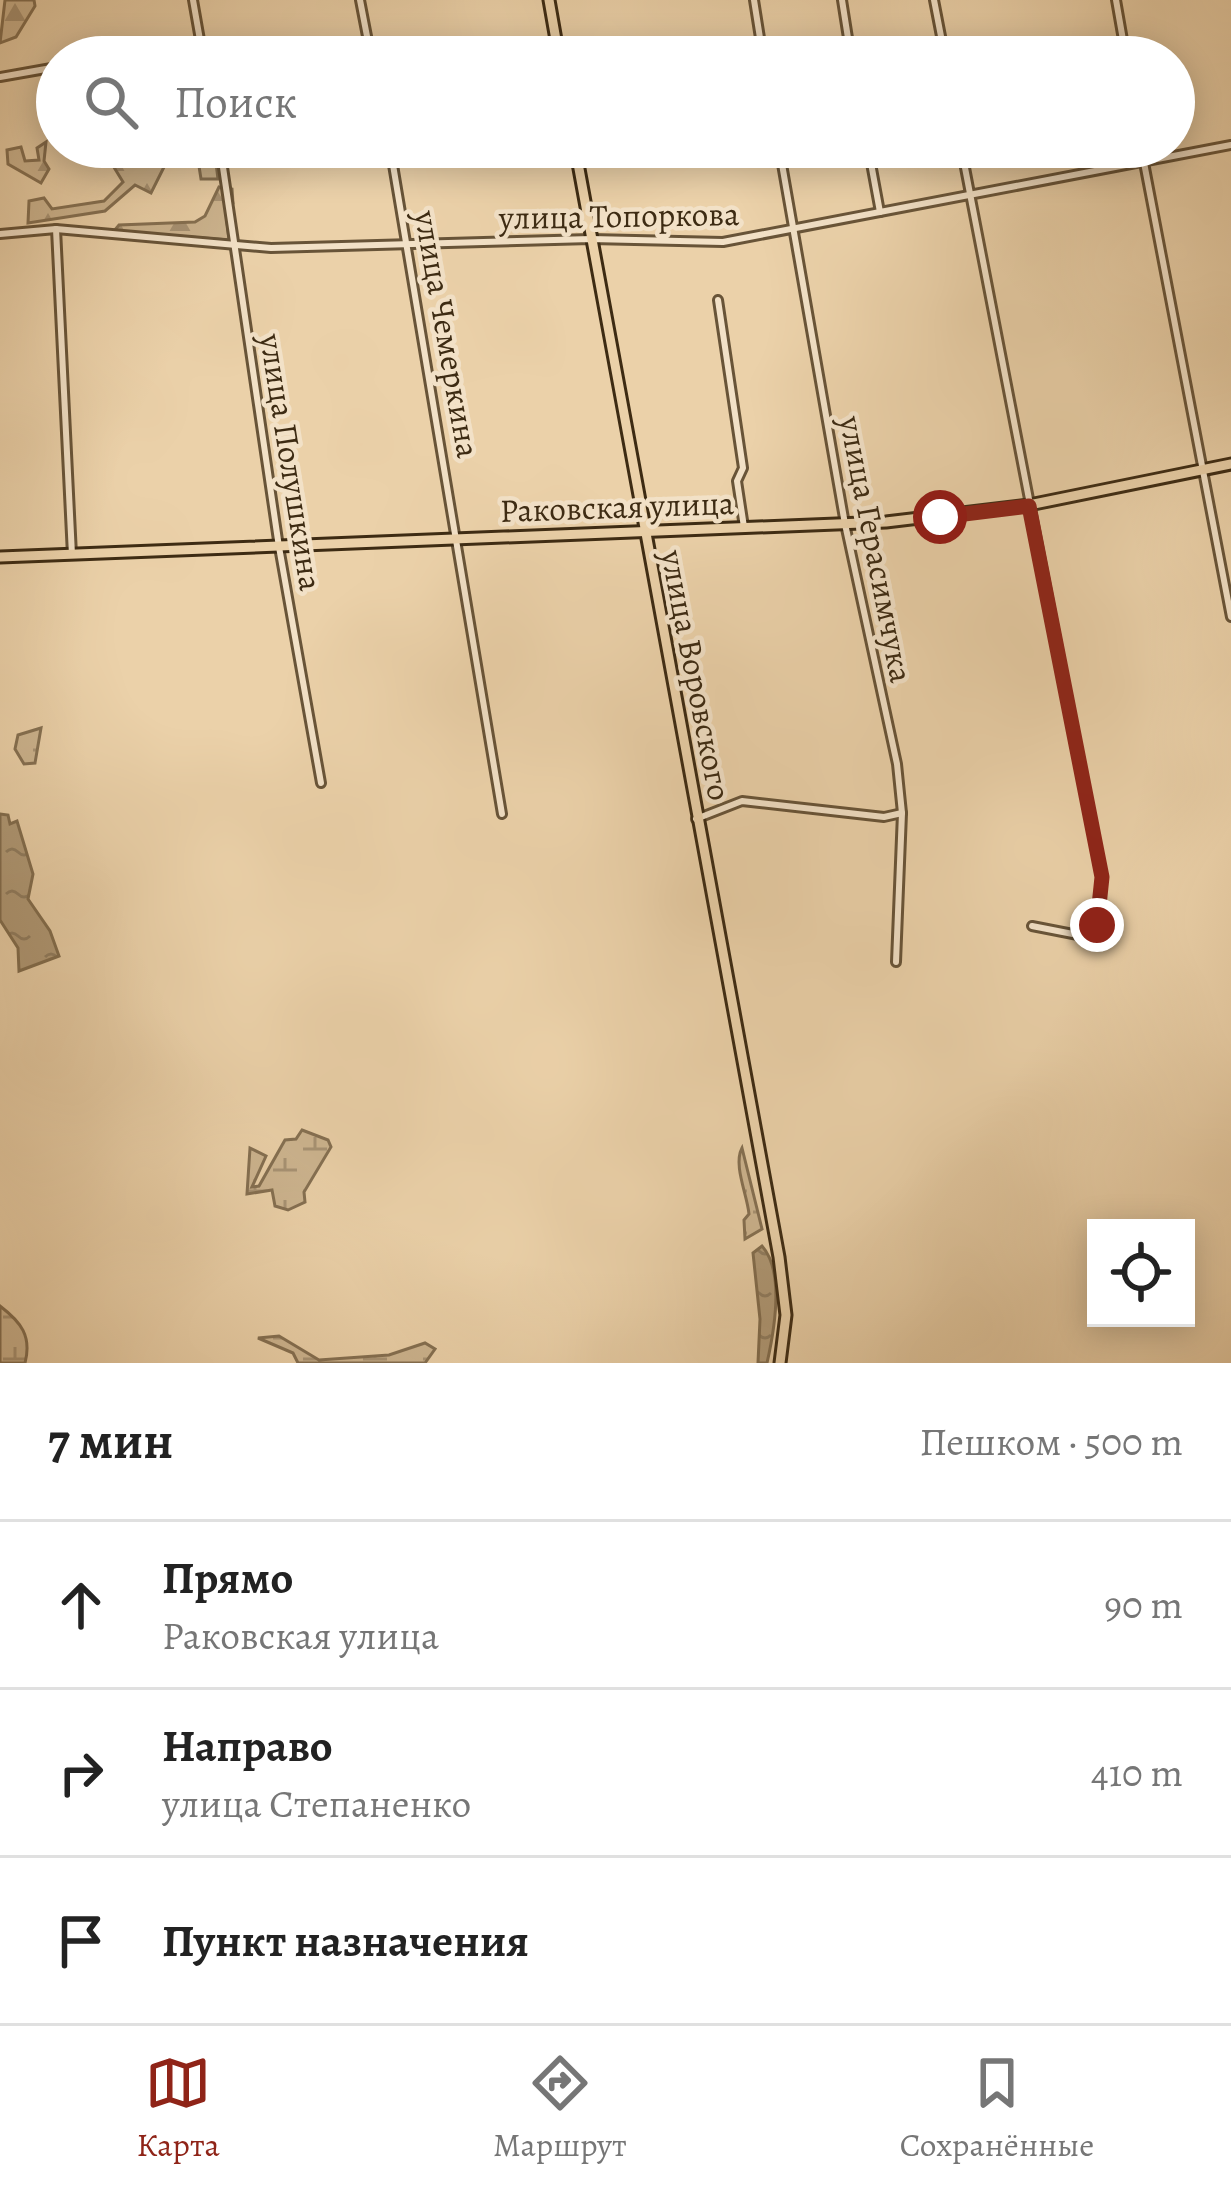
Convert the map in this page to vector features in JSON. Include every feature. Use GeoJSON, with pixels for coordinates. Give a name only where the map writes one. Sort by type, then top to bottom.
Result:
{"type":"FeatureCollection","features":[{"type":"Feature","properties":{"kind":"main road"},"geometry":{"type":"LineString","coordinates":[[549,0],[556,36]]}},
{"type":"Feature","properties":{"kind":"main road","name":"улица Воровского"},"geometry":{"type":"LineString","coordinates":[[579,168],[771,1213],[785,1300],[780,1363]]}},
{"type":"Feature","properties":{"kind":"main road","name":"Раковская улица"},"geometry":{"type":"LineString","coordinates":[[0,557],[844,524],[1029,506],[1231,464]]}},
{"type":"Feature","properties":{"kind":"street"},"geometry":{"type":"LineString","coordinates":[[194,0],[199,36]]}},
{"type":"Feature","properties":{"kind":"street"},"geometry":{"type":"LineString","coordinates":[[360,0],[367,36]]}},
{"type":"Feature","properties":{"kind":"street"},"geometry":{"type":"LineString","coordinates":[[754,0],[760,36]]}},
{"type":"Feature","properties":{"kind":"street"},"geometry":{"type":"LineString","coordinates":[[842,0],[848,36]]}},
{"type":"Feature","properties":{"kind":"street"},"geometry":{"type":"LineString","coordinates":[[934,0],[941,36]]}},
{"type":"Feature","properties":{"kind":"street"},"geometry":{"type":"LineString","coordinates":[[1116,0],[1122,36]]}},
{"type":"Feature","properties":{"kind":"street"},"geometry":{"type":"LineString","coordinates":[[0,77],[36,71]]}},
{"type":"Feature","properties":{"kind":"street","name":"улица Топоркова"},"geometry":{"type":"LineString","coordinates":[[1195,151],[1231,145]]}},
{"type":"Feature","properties":{"kind":"street","name":"улица Полушкина"},"geometry":{"type":"LineString","coordinates":[[223,168],[279,547],[321,783]]}},
{"type":"Feature","properties":{"kind":"street","name":"улица Чемеркина"},"geometry":{"type":"LineString","coordinates":[[394,168],[502,814]]}},
{"type":"Feature","properties":{"kind":"street","name":"улица Герасимчука"},"geometry":{"type":"LineString","coordinates":[[783,168],[844,524],[897,764],[902,813],[896,962]]}},
{"type":"Feature","properties":{"kind":"street"},"geometry":{"type":"LineString","coordinates":[[872,168],[880,212]]}},
{"type":"Feature","properties":{"kind":"street"},"geometry":{"type":"LineString","coordinates":[[965,168],[1103,889],[1100,916],[1090,934],[1032,926]]}},
{"type":"Feature","properties":{"kind":"street","name":"улица Топоркова"},"geometry":{"type":"LineString","coordinates":[[0,234],[56,229],[235,247],[591,239],[723,242],[1101,168]]}},
{"type":"Feature","properties":{"kind":"street"},"geometry":{"type":"LineString","coordinates":[[1144,168],[1231,617]]}},
{"type":"Feature","properties":{"kind":"street"},"geometry":{"type":"LineString","coordinates":[[56,229],[72,555]]}},
{"type":"Feature","properties":{"kind":"street"},"geometry":{"type":"LineString","coordinates":[[718,300],[743,468],[737,481],[744,528]]}},
{"type":"Feature","properties":{"kind":"street"},"geometry":{"type":"LineString","coordinates":[[696,819],[742,801],[884,817],[902,813]]}},
{"type":"Feature","properties":{"kind":"green space"},"geometry":{"type":"Polygon","coordinates":[[[5,0],[34,0],[35,6],[16,37],[0,43],[5,0]]]}},
{"type":"Feature","properties":{"kind":"green space"},"geometry":{"type":"Polygon","coordinates":[[[21,147],[25,161],[36,160],[36,168],[48,168],[41,183],[8,164],[7,150],[21,147]]]}},
{"type":"Feature","properties":{"kind":"green space"},"geometry":{"type":"Polygon","coordinates":[[[114,168],[164,168],[151,193],[135,185],[105,211],[28,223],[29,201],[44,198],[52,209],[104,201],[123,182],[114,168]]]}},
{"type":"Feature","properties":{"kind":"green space"},"geometry":{"type":"Polygon","coordinates":[[[199,168],[217,168],[218,179],[201,179],[199,168]]]}},
{"type":"Feature","properties":{"kind":"green space"},"geometry":{"type":"Polygon","coordinates":[[[219,187],[232,189],[233,203],[225,204],[229,240],[114,231],[119,225],[195,222],[205,216],[219,187]]]}},
{"type":"Feature","properties":{"kind":"green space"},"geometry":{"type":"Polygon","coordinates":[[[41,728],[35,763],[24,764],[15,749],[18,735],[41,728]]]}},
{"type":"Feature","properties":{"kind":"green space"},"geometry":{"type":"Polygon","coordinates":[[[302,1130],[328,1140],[331,1147],[304,1192],[305,1202],[288,1210],[275,1206],[272,1190],[247,1194],[250,1148],[266,1156],[252,1187],[259,1186],[285,1140],[296,1139],[302,1130]]]}},
{"type":"Feature","properties":{"kind":"green space"},"geometry":{"type":"Polygon","coordinates":[[[742,1148],[762,1229],[745,1239],[744,1220],[749,1214],[740,1171],[742,1148]]]}},
{"type":"Feature","properties":{"kind":"green space"},"geometry":{"type":"Polygon","coordinates":[[[0,1306],[23,1330],[25,1363],[0,1363],[0,1306]]]}},
{"type":"Feature","properties":{"kind":"green space"},"geometry":{"type":"Polygon","coordinates":[[[279,1336],[319,1360],[389,1355],[425,1343],[435,1349],[425,1363],[298,1363],[293,1353],[258,1338],[279,1336]]]}},
{"type":"Feature","properties":{"kind":"water"},"geometry":{"type":"Polygon","coordinates":[[[0,814],[8,815],[10,824],[17,821],[33,874],[28,899],[50,931],[59,956],[19,971],[18,948],[0,920],[0,814]]]}},
{"type":"Feature","properties":{"kind":"water"},"geometry":{"type":"Polygon","coordinates":[[[762,1246],[776,1286],[767,1363],[758,1363],[760,1319],[753,1253],[762,1246]]]}},
{"type":"Feature","properties":{"kind":"route"},"geometry":{"type":"LineString","coordinates":[[940,517],[1029,506],[1102,877],[1097,925]]}}]}
